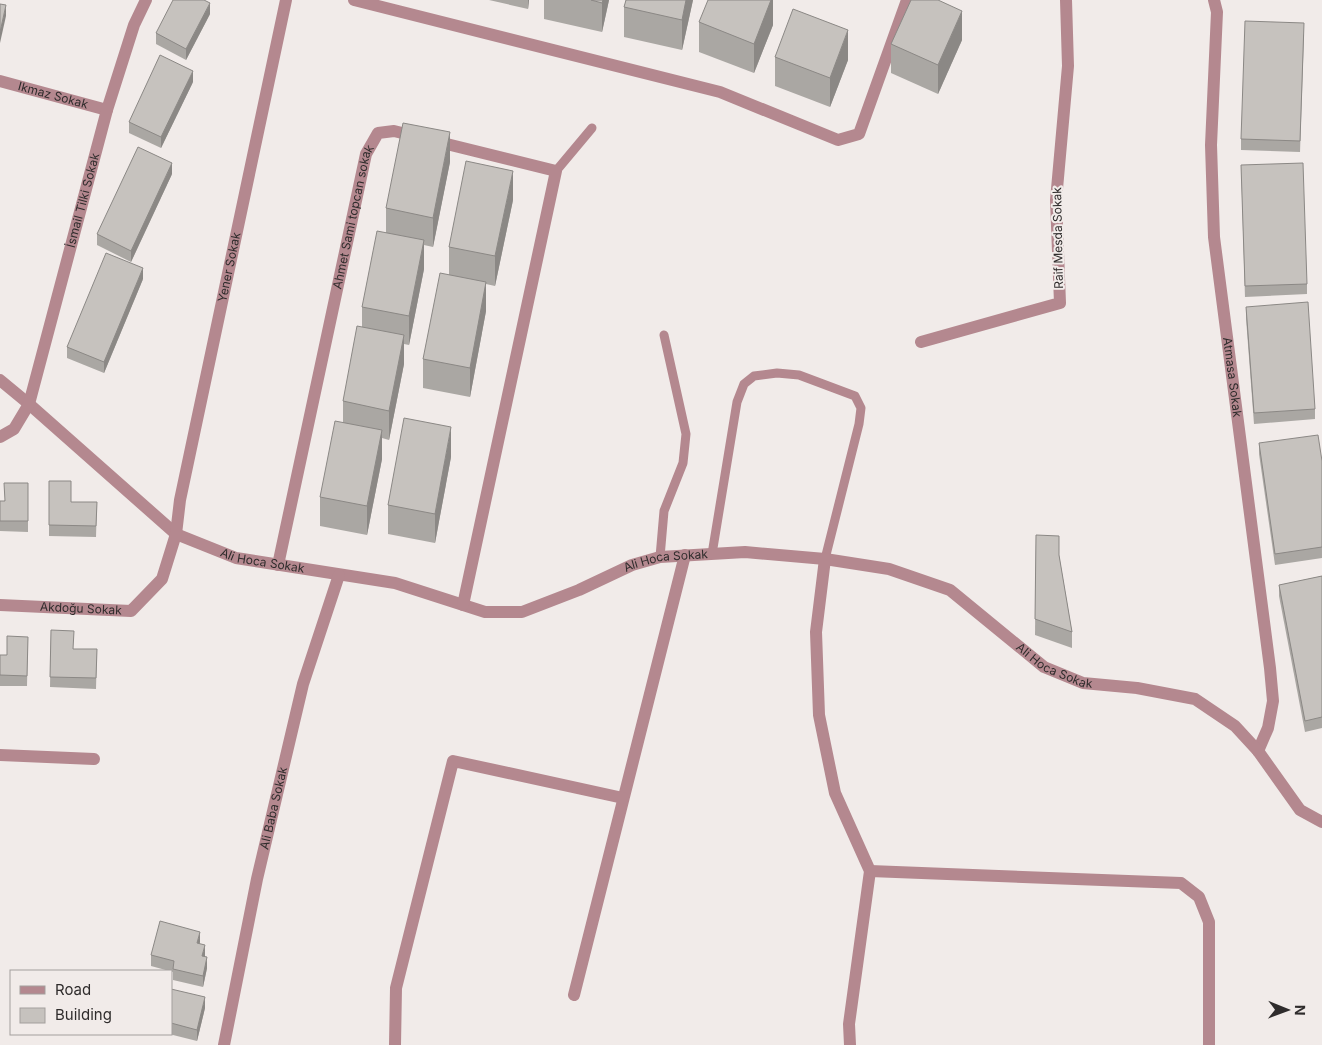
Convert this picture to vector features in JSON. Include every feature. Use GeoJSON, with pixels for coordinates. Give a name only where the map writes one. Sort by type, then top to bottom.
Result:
{"type":"FeatureCollection","features":[{"type":"Feature","properties":{"kind":"street","name":"İsmail Tilki Sokak"},"geometry":{"type":"LineString","coordinates":[[0,437],[14,429],[29,404],[107,110],[134,25],[146,0]]}},
{"type":"Feature","properties":{"kind":"street","name":"Yener Sokak"},"geometry":{"type":"LineString","coordinates":[[176,534],[180,500],[286,0]]}},
{"type":"Feature","properties":{"kind":"street"},"geometry":{"type":"LineString","coordinates":[[354,0],[720,92],[838,140],[859,134],[907,0]]}},
{"type":"Feature","properties":{"kind":"street","name":"Raif Mesda Sokak"},"geometry":{"type":"LineString","coordinates":[[921,342],[1060,303],[1056,200],[1068,66],[1066,0]]}},
{"type":"Feature","properties":{"kind":"street","name":"Atmasa Sokak"},"geometry":{"type":"LineString","coordinates":[[1214,0],[1217,12],[1211,145],[1214,237],[1273,700],[1268,728],[1258,750]]}},
{"type":"Feature","properties":{"kind":"street","name":"Ikmaz Sokak"},"geometry":{"type":"LineString","coordinates":[[0,81],[107,110]]}},
{"type":"Feature","properties":{"kind":"street","name":"Ahmet Sami topcan sokak"},"geometry":{"type":"LineString","coordinates":[[278,565],[366,154],[378,133],[394,131],[556,171]]}},
{"type":"Feature","properties":{"kind":"street"},"geometry":{"type":"LineString","coordinates":[[463,605],[556,171]]}},
{"type":"Feature","properties":{"kind":"street","name":"Ali Hoca Sokak"},"geometry":{"type":"LineString","coordinates":[[0,380],[176,534],[236,558],[395,583],[486,612],[522,612],[579,590],[632,565],[660,557],[745,552],[825,559],[889,569],[950,590],[1044,667],[1083,683],[1137,688],[1195,699],[1235,726],[1258,750],[1300,810],[1322,822]]}},
{"type":"Feature","properties":{"kind":"street","name":"Akdoğu Sokak"},"geometry":{"type":"LineString","coordinates":[[0,605],[131,611],[162,579],[176,534]]}},
{"type":"Feature","properties":{"kind":"street"},"geometry":{"type":"LineString","coordinates":[[574,996],[685,555]]}},
{"type":"Feature","properties":{"kind":"street"},"geometry":{"type":"LineString","coordinates":[[825,559],[816,632],[819,715],[835,793],[870,872],[849,1024],[850,1045]]}},
{"type":"Feature","properties":{"kind":"street","name":"Ali Baba Sokak"},"geometry":{"type":"LineString","coordinates":[[224,1045],[256,879],[303,684],[339,575]]}},
{"type":"Feature","properties":{"kind":"street"},"geometry":{"type":"LineString","coordinates":[[0,755],[94,759]]}},
{"type":"Feature","properties":{"kind":"street"},"geometry":{"type":"LineString","coordinates":[[396,1045],[396,988],[453,761],[623,798]]}},
{"type":"Feature","properties":{"kind":"street"},"geometry":{"type":"LineString","coordinates":[[870,872],[1181,883],[1199,897],[1209,922],[1209,1045]]}},
{"type":"Feature","properties":{"kind":"lane"},"geometry":{"type":"LineString","coordinates":[[556,171],[592,128]]}},
{"type":"Feature","properties":{"kind":"lane"},"geometry":{"type":"LineString","coordinates":[[660,557],[664,511],[683,463],[686,434],[664,335]]}},
{"type":"Feature","properties":{"kind":"lane"},"geometry":{"type":"LineString","coordinates":[[712,554],[737,402],[744,384],[754,376],[777,373],[799,375],[855,396],[861,408],[859,424],[825,559]]}},
{"type":"Feature","properties":{"kind":"building"},"geometry":{"type":"Polygon","coordinates":[[[173,0],[204,0],[210,3],[186,49],[156,33],[173,0]]]}},
{"type":"Feature","properties":{"kind":"building"},"geometry":{"type":"Polygon","coordinates":[[[591,0],[603,0],[602,3],[591,0]]]}},
{"type":"Feature","properties":{"kind":"building"},"geometry":{"type":"Polygon","coordinates":[[[626,0],[686,0],[682,20],[624,7],[626,0]]]}},
{"type":"Feature","properties":{"kind":"building"},"geometry":{"type":"Polygon","coordinates":[[[708,0],[771,0],[754,44],[699,22],[708,0]]]}},
{"type":"Feature","properties":{"kind":"building"},"geometry":{"type":"Polygon","coordinates":[[[911,0],[938,0],[962,11],[938,65],[891,44],[911,0]]]}},
{"type":"Feature","properties":{"kind":"building"},"geometry":{"type":"Polygon","coordinates":[[[0,4],[6,5],[0,32],[0,4]]]}},
{"type":"Feature","properties":{"kind":"building"},"geometry":{"type":"Polygon","coordinates":[[[793,9],[848,30],[830,78],[775,57],[793,9]]]}},
{"type":"Feature","properties":{"kind":"building"},"geometry":{"type":"Polygon","coordinates":[[[1245,21],[1304,23],[1300,141],[1241,139],[1245,21]]]}},
{"type":"Feature","properties":{"kind":"building"},"geometry":{"type":"Polygon","coordinates":[[[160,55],[193,71],[161,137],[129,122],[160,55]]]}},
{"type":"Feature","properties":{"kind":"building"},"geometry":{"type":"Polygon","coordinates":[[[403,123],[450,132],[433,218],[386,208],[403,123]]]}},
{"type":"Feature","properties":{"kind":"building"},"geometry":{"type":"Polygon","coordinates":[[[138,147],[172,163],[131,251],[97,234],[138,147]]]}},
{"type":"Feature","properties":{"kind":"building"},"geometry":{"type":"Polygon","coordinates":[[[466,161],[513,171],[495,256],[449,247],[466,161]]]}},
{"type":"Feature","properties":{"kind":"building"},"geometry":{"type":"Polygon","coordinates":[[[1303,163],[1307,284],[1245,286],[1241,165],[1303,163]]]}},
{"type":"Feature","properties":{"kind":"building"},"geometry":{"type":"Polygon","coordinates":[[[377,231],[424,240],[409,316],[362,307],[377,231]]]}},
{"type":"Feature","properties":{"kind":"building"},"geometry":{"type":"Polygon","coordinates":[[[106,253],[143,268],[104,362],[67,347],[106,253]]]}},
{"type":"Feature","properties":{"kind":"building"},"geometry":{"type":"Polygon","coordinates":[[[440,273],[486,282],[470,368],[423,359],[440,273]]]}},
{"type":"Feature","properties":{"kind":"building"},"geometry":{"type":"Polygon","coordinates":[[[1308,302],[1315,409],[1254,413],[1246,307],[1308,302]]]}},
{"type":"Feature","properties":{"kind":"building"},"geometry":{"type":"Polygon","coordinates":[[[357,326],[404,335],[389,411],[343,401],[357,326]]]}},
{"type":"Feature","properties":{"kind":"building"},"geometry":{"type":"Polygon","coordinates":[[[404,418],[451,427],[435,514],[388,505],[404,418]]]}},
{"type":"Feature","properties":{"kind":"building"},"geometry":{"type":"Polygon","coordinates":[[[335,421],[382,430],[367,506],[320,497],[335,421]]]}},
{"type":"Feature","properties":{"kind":"building"},"geometry":{"type":"Polygon","coordinates":[[[1318,435],[1322,461],[1322,547],[1275,554],[1259,443],[1318,435]]]}},
{"type":"Feature","properties":{"kind":"building"},"geometry":{"type":"Polygon","coordinates":[[[49,481],[71,481],[71,502],[97,502],[96,526],[49,525],[49,481]]]}},
{"type":"Feature","properties":{"kind":"building"},"geometry":{"type":"Polygon","coordinates":[[[4,483],[28,483],[28,521],[0,521],[0,501],[5,501],[4,483]]]}},
{"type":"Feature","properties":{"kind":"building"},"geometry":{"type":"Polygon","coordinates":[[[1036,535],[1059,536],[1059,555],[1072,632],[1035,619],[1036,535]]]}},
{"type":"Feature","properties":{"kind":"building"},"geometry":{"type":"Polygon","coordinates":[[[1322,576],[1322,717],[1305,721],[1279,585],[1322,576]]]}},
{"type":"Feature","properties":{"kind":"building"},"geometry":{"type":"Polygon","coordinates":[[[51,630],[74,631],[73,649],[97,649],[96,678],[50,677],[51,630]]]}},
{"type":"Feature","properties":{"kind":"building"},"geometry":{"type":"Polygon","coordinates":[[[7,636],[28,637],[27,676],[0,675],[0,655],[7,655],[7,636]]]}},
{"type":"Feature","properties":{"kind":"building"},"geometry":{"type":"Polygon","coordinates":[[[160,921],[200,932],[197,943],[205,945],[202,956],[207,957],[203,976],[173,969],[174,961],[151,955],[160,921]]]}},
{"type":"Feature","properties":{"kind":"building"},"geometry":{"type":"Polygon","coordinates":[[[172,989],[205,997],[197,1030],[172,1023],[172,989]]]}}]}
